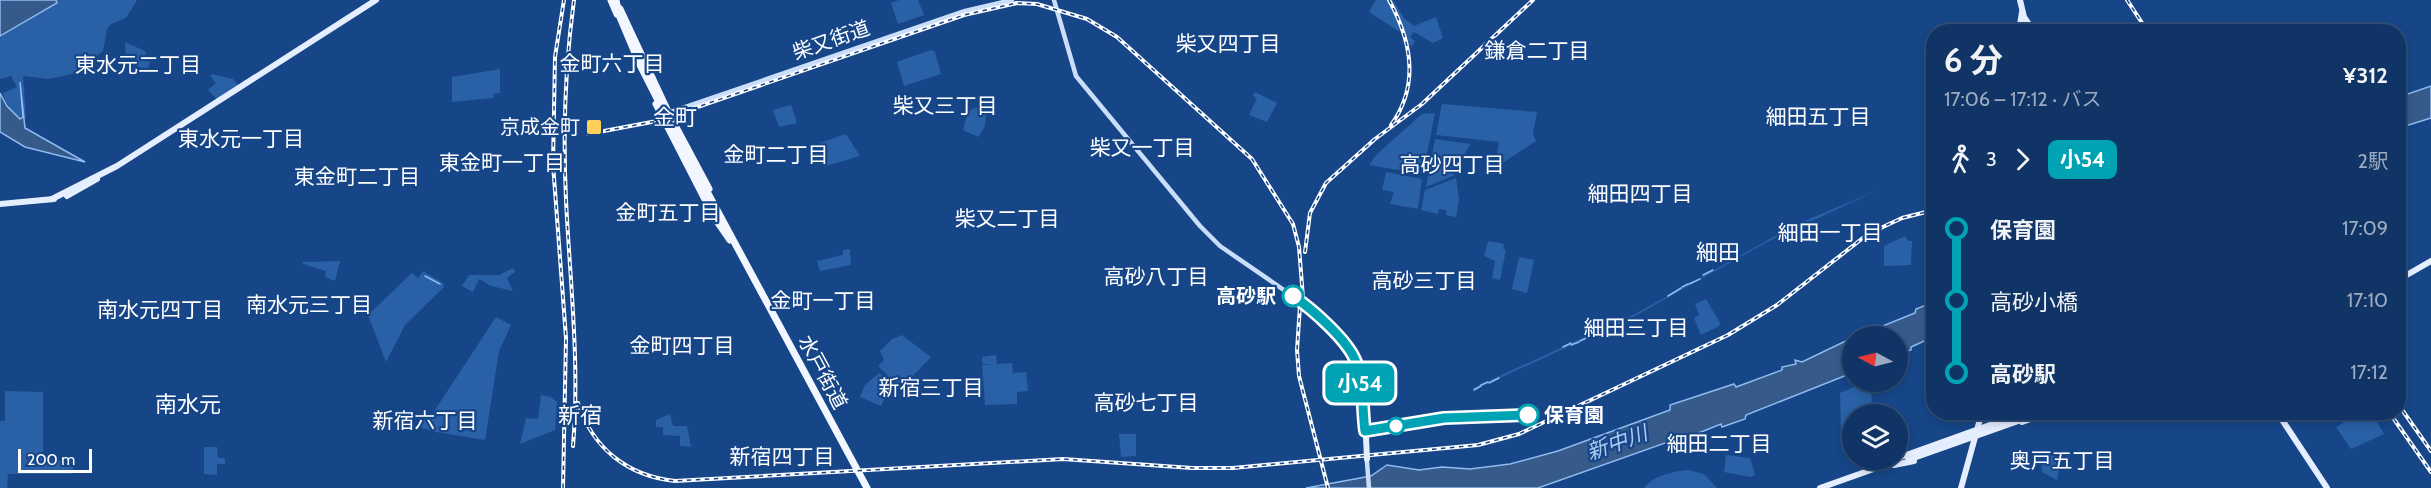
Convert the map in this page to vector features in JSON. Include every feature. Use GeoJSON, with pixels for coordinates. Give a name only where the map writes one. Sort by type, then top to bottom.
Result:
{"type":"FeatureCollection","features":[{"type":"Feature","properties":{"kind":"highway","name":"水戸街道"},"geometry":{"type":"LineString","coordinates":[[616,0],[665,114]]}},
{"type":"Feature","properties":{"kind":"highway","name":"水戸街道"},"geometry":{"type":"LineString","coordinates":[[616,0],[665,114],[718,224],[732,240]]}},
{"type":"Feature","properties":{"kind":"highway","name":"水戸街道"},"geometry":{"type":"LineString","coordinates":[[616,0],[659,97],[703,187],[865,488]]}},
{"type":"Feature","properties":{"kind":"main road"},"geometry":{"type":"LineString","coordinates":[[0,204],[52,199],[104,172],[376,0]]}},
{"type":"Feature","properties":{"kind":"main road","name":"柴又街道"},"geometry":{"type":"LineString","coordinates":[[665,114],[964,11],[1012,0]]}},
{"type":"Feature","properties":{"kind":"main road"},"geometry":{"type":"LineString","coordinates":[[1054,0],[1076,76],[1193,217],[1220,246],[1310,308],[1351,351],[1358,370],[1369,488]]}},
{"type":"Feature","properties":{"kind":"main road"},"geometry":{"type":"LineString","coordinates":[[2018,0],[2021,13],[2027,24]]}},
{"type":"Feature","properties":{"kind":"main road"},"geometry":{"type":"LineString","coordinates":[[2020,24],[2021,13]]}},
{"type":"Feature","properties":{"kind":"main road"},"geometry":{"type":"LineString","coordinates":[[2406,278],[2430,264]]}},
{"type":"Feature","properties":{"kind":"main road"},"geometry":{"type":"LineString","coordinates":[[1961,488],[1980,420]]}},
{"type":"Feature","properties":{"kind":"main road"},"geometry":{"type":"LineString","coordinates":[[1908,456],[2005,420]]}},
{"type":"Feature","properties":{"kind":"main road"},"geometry":{"type":"LineString","coordinates":[[1908,459],[2012,420]]}},
{"type":"Feature","properties":{"kind":"main road"},"geometry":{"type":"LineString","coordinates":[[1908,459],[2020,420]]}},
{"type":"Feature","properties":{"kind":"main road"},"geometry":{"type":"LineString","coordinates":[[1908,457],[1976,439],[2028,420]]}},
{"type":"Feature","properties":{"kind":"main road"},"geometry":{"type":"LineString","coordinates":[[2282,420],[2329,488]]}},
{"type":"Feature","properties":{"kind":"main road"},"geometry":{"type":"LineString","coordinates":[[2287,420],[2329,488]]}},
{"type":"Feature","properties":{"kind":"main road"},"geometry":{"type":"LineString","coordinates":[[1820,488],[1870,470]]}},
{"type":"Feature","properties":{"kind":"main road"},"geometry":{"type":"LineString","coordinates":[[1831,488],[1874,470]]}},
{"type":"Feature","properties":{"kind":"shaded area"},"geometry":{"type":"Polygon","coordinates":[[[56,0],[137,0],[126,18],[111,24],[107,29],[103,51],[76,73],[49,79],[23,76],[26,117],[20,119],[9,107],[3,93],[17,87],[11,76],[0,79],[0,35],[56,3],[56,0]]]}},
{"type":"Feature","properties":{"kind":"shaded area"},"geometry":{"type":"Polygon","coordinates":[[[899,0],[918,0],[924,15],[898,24],[891,3],[899,0]]]}},
{"type":"Feature","properties":{"kind":"shaded area"},"geometry":{"type":"Polygon","coordinates":[[[1376,0],[1393,0],[1404,18],[1414,26],[1436,17],[1443,38],[1433,43],[1414,32],[1410,37],[1415,41],[1412,46],[1406,43],[1402,30],[1398,31],[1369,12],[1376,0]]]}},
{"type":"Feature","properties":{"kind":"shaded area"},"geometry":{"type":"Polygon","coordinates":[[[125,42],[145,51],[151,60],[147,71],[126,60],[125,42]]]}},
{"type":"Feature","properties":{"kind":"shaded area"},"geometry":{"type":"Polygon","coordinates":[[[931,50],[935,52],[941,74],[904,86],[897,62],[931,50]]]}},
{"type":"Feature","properties":{"kind":"shaded area"},"geometry":{"type":"Polygon","coordinates":[[[500,69],[500,93],[493,94],[493,98],[452,102],[452,77],[500,69]]]}},
{"type":"Feature","properties":{"kind":"shaded area"},"geometry":{"type":"Polygon","coordinates":[[[212,74],[233,79],[239,86],[217,99],[208,90],[216,83],[210,76],[212,74]]]}},
{"type":"Feature","properties":{"kind":"shaded area"},"geometry":{"type":"Polygon","coordinates":[[[1255,92],[1277,103],[1267,122],[1249,115],[1257,98],[1253,96],[1255,92]]]}},
{"type":"Feature","properties":{"kind":"shaded area"},"geometry":{"type":"Polygon","coordinates":[[[1442,104],[1537,112],[1533,134],[1536,141],[1495,168],[1499,142],[1436,135],[1442,104]]]}},
{"type":"Feature","properties":{"kind":"shaded area"},"geometry":{"type":"Polygon","coordinates":[[[791,105],[797,123],[779,127],[773,110],[791,105]]]}},
{"type":"Feature","properties":{"kind":"shaded area"},"geometry":{"type":"Polygon","coordinates":[[[980,106],[987,109],[985,126],[978,137],[963,130],[968,111],[980,106]]]}},
{"type":"Feature","properties":{"kind":"shaded area"},"geometry":{"type":"Polygon","coordinates":[[[1435,113],[1423,174],[1369,165],[1377,154],[1422,114],[1435,113]]]}},
{"type":"Feature","properties":{"kind":"shaded area"},"geometry":{"type":"Polygon","coordinates":[[[846,134],[860,156],[826,166],[819,143],[846,134]]]}},
{"type":"Feature","properties":{"kind":"shaded area"},"geometry":{"type":"Polygon","coordinates":[[[1435,139],[1470,144],[1453,176],[1426,187],[1435,139]]]}},
{"type":"Feature","properties":{"kind":"shaded area"},"geometry":{"type":"Polygon","coordinates":[[[1386,172],[1422,179],[1418,209],[1390,204],[1394,192],[1382,190],[1386,172]]]}},
{"type":"Feature","properties":{"kind":"shaded area"},"geometry":{"type":"Polygon","coordinates":[[[1456,178],[1459,200],[1456,217],[1446,215],[1446,210],[1439,209],[1438,214],[1421,210],[1425,190],[1456,178]]]}},
{"type":"Feature","properties":{"kind":"shaded area"},"geometry":{"type":"Polygon","coordinates":[[[1878,190],[1767,242],[1637,315],[1474,390],[1473,388],[1637,313],[1795,225],[1878,190]]]}},
{"type":"Feature","properties":{"kind":"shaded area"},"geometry":{"type":"Polygon","coordinates":[[[1905,236],[1908,241],[1912,241],[1911,265],[1884,266],[1884,246],[1905,236]]]}},
{"type":"Feature","properties":{"kind":"shaded area"},"geometry":{"type":"Polygon","coordinates":[[[1488,241],[1504,244],[1503,249],[1506,250],[1500,280],[1492,278],[1495,261],[1484,256],[1488,241]]]}},
{"type":"Feature","properties":{"kind":"shaded area"},"geometry":{"type":"Polygon","coordinates":[[[850,249],[851,265],[820,271],[817,261],[843,255],[843,250],[850,249]]]}},
{"type":"Feature","properties":{"kind":"shaded area"},"geometry":{"type":"Polygon","coordinates":[[[1519,257],[1534,260],[1527,293],[1512,289],[1519,257]]]}},
{"type":"Feature","properties":{"kind":"shaded area"},"geometry":{"type":"Polygon","coordinates":[[[340,261],[335,281],[325,277],[326,271],[303,264],[303,262],[340,261]]]}},
{"type":"Feature","properties":{"kind":"shaded area"},"geometry":{"type":"Polygon","coordinates":[[[513,268],[515,272],[507,278],[513,291],[491,286],[479,279],[473,292],[462,286],[469,275],[499,275],[513,268]]]}},
{"type":"Feature","properties":{"kind":"shaded area"},"geometry":{"type":"Polygon","coordinates":[[[423,271],[443,283],[444,287],[405,325],[386,362],[368,315],[412,273],[418,278],[423,271]]]}},
{"type":"Feature","properties":{"kind":"shaded area"},"geometry":{"type":"Polygon","coordinates":[[[1706,299],[1720,323],[1719,326],[1701,335],[1694,318],[1699,315],[1695,304],[1706,299]]]}},
{"type":"Feature","properties":{"kind":"shaded area"},"geometry":{"type":"Polygon","coordinates":[[[496,317],[511,325],[499,351],[485,440],[436,432],[416,426],[421,417],[431,416],[496,317]]]}},
{"type":"Feature","properties":{"kind":"shaded area"},"geometry":{"type":"Polygon","coordinates":[[[902,335],[931,357],[908,381],[898,386],[878,366],[884,360],[880,351],[892,339],[902,335]]]}},
{"type":"Feature","properties":{"kind":"shaded area"},"geometry":{"type":"Polygon","coordinates":[[[996,355],[997,364],[1012,363],[1013,373],[1026,372],[1028,391],[1017,392],[1017,404],[985,405],[982,365],[993,364],[983,364],[982,357],[996,355]]]}},
{"type":"Feature","properties":{"kind":"shaded area"},"geometry":{"type":"Polygon","coordinates":[[[879,373],[891,384],[881,406],[860,397],[865,385],[879,373]]]}},
{"type":"Feature","properties":{"kind":"shaded area"},"geometry":{"type":"Polygon","coordinates":[[[5,391],[43,392],[43,460],[73,461],[73,474],[8,474],[7,488],[0,488],[0,421],[5,421],[5,391]]]}},
{"type":"Feature","properties":{"kind":"shaded area"},"geometry":{"type":"Polygon","coordinates":[[[1871,392],[1872,398],[1871,404],[1842,404],[1842,433],[1841,433],[1840,393],[1871,392]]]}},
{"type":"Feature","properties":{"kind":"shaded area"},"geometry":{"type":"Polygon","coordinates":[[[541,395],[551,397],[557,402],[555,430],[520,444],[526,418],[538,419],[541,395]]]}},
{"type":"Feature","properties":{"kind":"shaded area"},"geometry":{"type":"Polygon","coordinates":[[[670,414],[673,426],[687,426],[691,447],[680,446],[680,436],[663,435],[663,427],[656,427],[656,420],[670,414]]]}},
{"type":"Feature","properties":{"kind":"shaded area"},"geometry":{"type":"Polygon","coordinates":[[[2348,420],[2376,420],[2384,434],[2351,449],[2336,427],[2348,420]]]}},
{"type":"Feature","properties":{"kind":"shaded area"},"geometry":{"type":"Polygon","coordinates":[[[1119,434],[1136,434],[1136,456],[1121,457],[1119,434]]]}},
{"type":"Feature","properties":{"kind":"shaded area"},"geometry":{"type":"Polygon","coordinates":[[[204,447],[217,447],[218,458],[225,458],[225,464],[217,464],[217,475],[204,474],[204,447]]]}},
{"type":"Feature","properties":{"kind":"shaded area"},"geometry":{"type":"Polygon","coordinates":[[[1726,455],[1750,458],[1755,475],[1750,477],[1724,472],[1726,455]]]}},
{"type":"Feature","properties":{"kind":"shaded area"},"geometry":{"type":"Polygon","coordinates":[[[2062,455],[2057,480],[2042,472],[2042,456],[2062,455]]]}},
{"type":"Feature","properties":{"kind":"shaded area"},"geometry":{"type":"Polygon","coordinates":[[[1688,470],[1704,474],[1717,488],[1644,488],[1658,477],[1688,470]]]}},
{"type":"Feature","properties":{"kind":"water"},"geometry":{"type":"Polygon","coordinates":[[[0,0],[56,0],[57,3],[0,36],[0,0]]]}},
{"type":"Feature","properties":{"kind":"water"},"geometry":{"type":"Polygon","coordinates":[[[20,82],[25,128],[85,162],[25,147],[0,132],[0,93],[7,106],[20,119],[23,117],[20,82]]]}},
{"type":"Feature","properties":{"kind":"water"},"geometry":{"type":"Polygon","coordinates":[[[2431,86],[2431,118],[2406,126],[2406,95],[2431,86]]]}},
{"type":"Feature","properties":{"kind":"water"},"geometry":{"type":"Polygon","coordinates":[[[1926,305],[1926,340],[1908,351],[1908,326],[1883,326],[1915,313],[1916,309],[1926,305]]]}},
{"type":"Feature","properties":{"kind":"water","name":"新中川"},"geometry":{"type":"Polygon","coordinates":[[[1842,343],[1842,377],[1746,415],[1745,419],[1722,427],[1721,424],[1681,440],[1679,438],[1538,488],[1306,488],[1371,476],[1387,465],[1419,470],[1442,467],[1470,469],[1510,464],[1558,451],[1670,410],[1670,405],[1734,384],[1736,387],[1782,370],[1782,367],[1796,364],[1795,360],[1802,362],[1842,343]]]}},
{"type":"Feature","properties":{"kind":"waterway"},"geometry":{"type":"LineString","coordinates":[[1703,275],[1713,270]]}},
{"type":"Feature","properties":{"kind":"waterway"},"geometry":{"type":"LineString","coordinates":[[425,276],[440,284]]}},
{"type":"Feature","properties":{"kind":"waterway"},"geometry":{"type":"LineString","coordinates":[[1689,284],[1700,279]]}},
{"type":"Feature","properties":{"kind":"waterway"},"geometry":{"type":"LineString","coordinates":[[1682,287],[1688,284]]}},
{"type":"Feature","properties":{"kind":"waterway"},"geometry":{"type":"LineString","coordinates":[[1668,296],[1681,288]]}},
{"type":"Feature","properties":{"kind":"waterway"},"geometry":{"type":"LineString","coordinates":[[1607,329],[1620,322]]}},
{"type":"Feature","properties":{"kind":"waterway"},"geometry":{"type":"LineString","coordinates":[[1580,341],[1601,331]]}},
{"type":"Feature","properties":{"kind":"waterway"},"geometry":{"type":"LineString","coordinates":[[1571,345],[1579,342]]}},
{"type":"Feature","properties":{"kind":"waterway"},"geometry":{"type":"LineString","coordinates":[[1563,347],[1571,343]]}},
{"type":"Feature","properties":{"kind":"waterway"},"geometry":{"type":"LineString","coordinates":[[1489,383],[1499,378]]}},
{"type":"Feature","properties":{"kind":"waterway"},"geometry":{"type":"LineString","coordinates":[[1481,385],[1488,382]]}},
{"type":"Feature","properties":{"kind":"waterway"},"geometry":{"type":"LineString","coordinates":[[1474,390],[1481,386]]}},
{"type":"Feature","properties":{"kind":"railway"},"geometry":{"type":"LineString","coordinates":[[563,488],[566,338],[553,164],[555,57],[564,0]]}},
{"type":"Feature","properties":{"kind":"railway"},"geometry":{"type":"LineString","coordinates":[[573,446],[575,354],[566,200],[565,100],[574,0]]}},
{"type":"Feature","properties":{"kind":"railway"},"geometry":{"type":"LineString","coordinates":[[1389,0],[1403,31],[1409,62],[1406,94],[1391,125]]}},
{"type":"Feature","properties":{"kind":"railway"},"geometry":{"type":"LineString","coordinates":[[1305,252],[1310,213],[1326,183],[1375,139],[1422,104],[1533,0]]}},
{"type":"Feature","properties":{"kind":"railway"},"geometry":{"type":"LineString","coordinates":[[2127,0],[2143,24]]}},
{"type":"Feature","properties":{"kind":"railway"},"geometry":{"type":"LineString","coordinates":[[588,134],[657,121],[964,15],[1017,3],[1037,4],[1087,19],[1117,37],[1252,159],[1293,224],[1299,247],[1303,298]]}},
{"type":"Feature","properties":{"kind":"railway"},"geometry":{"type":"LineString","coordinates":[[578,403],[593,434],[614,457],[642,473],[675,481],[1063,459],[1192,468],[1233,468],[1478,445],[1519,434],[1728,335],[1777,305],[1868,234],[1902,218],[1926,212]]}},
{"type":"Feature","properties":{"kind":"railway"},"geometry":{"type":"LineString","coordinates":[[1301,291],[1297,350],[1299,376],[1328,488]]}},
{"type":"Feature","properties":{"kind":"railway"},"geometry":{"type":"LineString","coordinates":[[2406,415],[2431,451]]}},
{"type":"Feature","properties":{"kind":"railway"},"geometry":{"type":"LineString","coordinates":[[2395,420],[2431,472]]}},
{"type":"Feature","properties":{"kind":"bus line","name":"小54"},"geometry":{"type":"LineString","coordinates":[[1293,296],[1310,308],[1352,354],[1357,364],[1365,431],[1444,418],[1528,415]]}},
{"type":"Feature","properties":{"kind":"place","name":"京成金町"},"geometry":{"type":"Point","coordinates":[594,127]}},
{"type":"Feature","properties":{"kind":"place","name":"高砂駅"},"geometry":{"type":"Point","coordinates":[1293,296]}},
{"type":"Feature","properties":{"kind":"place","name":"保育園"},"geometry":{"type":"Point","coordinates":[1528,415]}},
{"type":"Feature","properties":{"kind":"district","name":"柴又四丁目"},"geometry":{"type":"Point","coordinates":[1228,44]}},
{"type":"Feature","properties":{"kind":"district","name":"鎌倉二丁目"},"geometry":{"type":"Point","coordinates":[1537,51]}},
{"type":"Feature","properties":{"kind":"district","name":"金町六丁目"},"geometry":{"type":"Point","coordinates":[612,64]}},
{"type":"Feature","properties":{"kind":"district","name":"東水元二丁目"},"geometry":{"type":"Point","coordinates":[138,65]}},
{"type":"Feature","properties":{"kind":"district","name":"柴又三丁目"},"geometry":{"type":"Point","coordinates":[945,106]}},
{"type":"Feature","properties":{"kind":"district","name":"金町"},"geometry":{"type":"Point","coordinates":[675,117]}},
{"type":"Feature","properties":{"kind":"district","name":"細田五丁目"},"geometry":{"type":"Point","coordinates":[1818,117]}},
{"type":"Feature","properties":{"kind":"district","name":"東水元一丁目"},"geometry":{"type":"Point","coordinates":[241,139]}},
{"type":"Feature","properties":{"kind":"district","name":"柴又一丁目"},"geometry":{"type":"Point","coordinates":[1142,148]}},
{"type":"Feature","properties":{"kind":"district","name":"金町二丁目"},"geometry":{"type":"Point","coordinates":[776,155]}},
{"type":"Feature","properties":{"kind":"district","name":"東金町一丁目"},"geometry":{"type":"Point","coordinates":[502,163]}},
{"type":"Feature","properties":{"kind":"district","name":"高砂四丁目"},"geometry":{"type":"Point","coordinates":[1452,165]}},
{"type":"Feature","properties":{"kind":"district","name":"東金町二丁目"},"geometry":{"type":"Point","coordinates":[357,177]}},
{"type":"Feature","properties":{"kind":"district","name":"細田四丁目"},"geometry":{"type":"Point","coordinates":[1640,194]}},
{"type":"Feature","properties":{"kind":"district","name":"金町五丁目"},"geometry":{"type":"Point","coordinates":[668,213]}},
{"type":"Feature","properties":{"kind":"district","name":"柴又二丁目"},"geometry":{"type":"Point","coordinates":[1007,219]}},
{"type":"Feature","properties":{"kind":"district","name":"細田一丁目"},"geometry":{"type":"Point","coordinates":[1830,233]}},
{"type":"Feature","properties":{"kind":"district","name":"細田"},"geometry":{"type":"Point","coordinates":[1718,252]}},
{"type":"Feature","properties":{"kind":"district","name":"高砂八丁目"},"geometry":{"type":"Point","coordinates":[1156,277]}},
{"type":"Feature","properties":{"kind":"district","name":"高砂三丁目"},"geometry":{"type":"Point","coordinates":[1424,281]}},
{"type":"Feature","properties":{"kind":"district","name":"金町一丁目"},"geometry":{"type":"Point","coordinates":[823,301]}},
{"type":"Feature","properties":{"kind":"district","name":"南水元三丁目"},"geometry":{"type":"Point","coordinates":[309,305]}},
{"type":"Feature","properties":{"kind":"district","name":"南水元四丁目"},"geometry":{"type":"Point","coordinates":[160,310]}},
{"type":"Feature","properties":{"kind":"district","name":"細田三丁目"},"geometry":{"type":"Point","coordinates":[1636,328]}},
{"type":"Feature","properties":{"kind":"district","name":"金町四丁目"},"geometry":{"type":"Point","coordinates":[682,346]}},
{"type":"Feature","properties":{"kind":"district","name":"新宿三丁目"},"geometry":{"type":"Point","coordinates":[931,388]}},
{"type":"Feature","properties":{"kind":"district","name":"高砂七丁目"},"geometry":{"type":"Point","coordinates":[1146,403]}},
{"type":"Feature","properties":{"kind":"district","name":"南水元"},"geometry":{"type":"Point","coordinates":[188,404]}},
{"type":"Feature","properties":{"kind":"district","name":"新宿"},"geometry":{"type":"Point","coordinates":[580,415]}},
{"type":"Feature","properties":{"kind":"district","name":"新宿六丁目"},"geometry":{"type":"Point","coordinates":[425,421]}},
{"type":"Feature","properties":{"kind":"district","name":"細田二丁目"},"geometry":{"type":"Point","coordinates":[1719,444]}},
{"type":"Feature","properties":{"kind":"district","name":"新宿四丁目"},"geometry":{"type":"Point","coordinates":[782,457]}},
{"type":"Feature","properties":{"kind":"district","name":"奥戸五丁目"},"geometry":{"type":"Point","coordinates":[2062,461]}}]}
